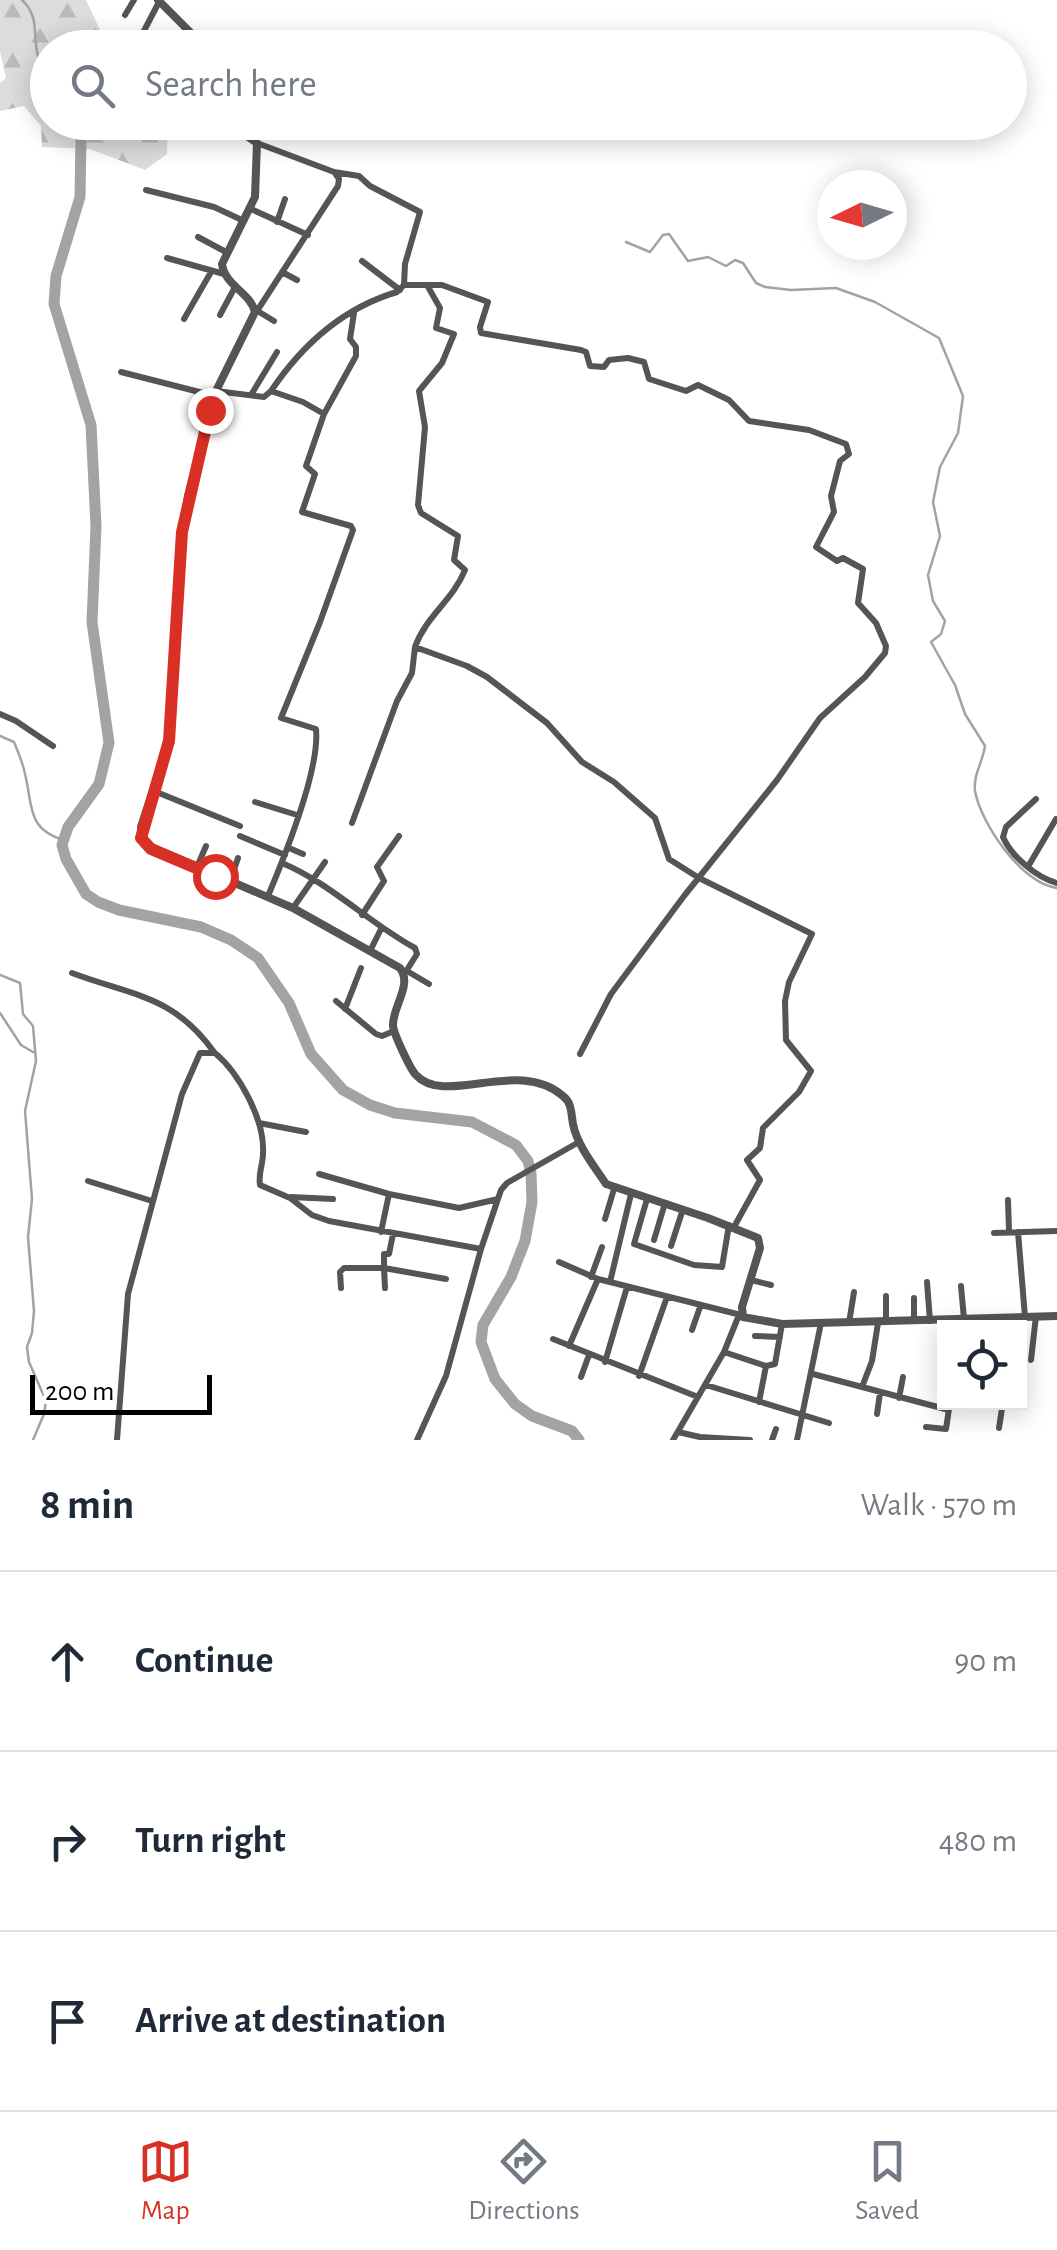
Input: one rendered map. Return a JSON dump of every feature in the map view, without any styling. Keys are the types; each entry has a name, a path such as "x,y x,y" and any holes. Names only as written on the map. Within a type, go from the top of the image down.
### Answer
{"street":[{"path":"125,15 134,0"},
{"path":"143,30 157,1 185,30"},
{"path":"253,140 334,172 359,176 421,214 405,264 402,288"},
{"path":"257,143 251,209 222,264 224,274 235,287 256,310 274,321"},
{"path":"334,172 339,178 338,186 256,310 216,394 183,522 169,741 142,828 144,844 268,896 429,984"},
{"path":"146,190 214,208 244,221"},
{"path":"276,222 285,199"},
{"path":"251,209 308,235"},
{"path":"198,236 226,252"},
{"path":"167,258 224,274"},
{"path":"362,261 402,288"},
{"path":"184,320 211,272"},
{"path":"282,272 297,280"},
{"path":"352,823 396,702 412,673 415,648 424,624 465,574 464,567 454,560 458,536 419,510 425,427 419,391 442,363 454,334 436,328 440,308 426,284"},
{"path":"122,372 216,394 264,397 272,392 304,346 326,328 402,288 442,285 486,300 481,333 581,350 586,352 590,366 604,367 607,360 624,358 644,362 649,380 686,391 698,385 729,400 749,421 809,430 850,449 840,460 831,496 834,512 816,547 837,562 843,558 864,569 858,604 876,624 886,646 885,653 820,718 777,780 698,878 611,994 580,1054"},
{"path":"220,315 235,287"},
{"path":"268,896 286,855 317,747 316,732 281,718 353,530 351,526 302,512 315,474 307,463 324,414 356,356 356,347 350,340 354,313"},
{"path":"252,394 277,352"},
{"path":"272,392 324,414"},
{"path":"415,648 487,677 547,724 582,762 614,782 652,814 660,827 668,858 698,878 812,934 789,982 785,1001 786,1040 811,1071 799,1092 762,1128 760,1148 747,1160 760,1180 731,1226 722,1267 688,1263 634,1244 647,1199"},
{"path":"0,714 53,746"},
{"path":"154,791 286,855 313,880 417,951 406,972 394,1032 412,1070 428,1084 448,1087 510,1078 558,1092 570,1104 579,1142 604,1182 614,1189 731,1226 760,1242 740,1315 724,1352 673,1440"},
{"path":"1036,798 1002,834 1010,853 1057,883"},
{"path":"255,802 297,816"},
{"path":"1029,865 1056,819"},
{"path":"362,915 384,881 377,867 399,836"},
{"path":"197,868 206,846"},
{"path":"286,855 304,854"},
{"path":"230,881 238,858"},
{"path":"292,908 325,862"},
{"path":"370,951 381,929"},
{"path":"345,1009 361,968"},
{"path":"72,972 175,1010 199,1031 235,1077 258,1123 264,1153 260,1185 290,1198 319,1218 481,1249"},
{"path":"336,1001 376,1034 394,1032"},
{"path":"117,1440 126,1304 152,1201 193,1064 200,1053 215,1052"},
{"path":"258,1123 306,1132"},
{"path":"417,1440 446,1376 501,1190 515,1176 579,1142"},
{"path":"319,1174 389,1194 463,1208 498,1200"},
{"path":"88,1181 152,1201"},
{"path":"606,1219 614,1189"},
{"path":"381,1232 389,1194"},
{"path":"610,1282 631,1194"},
{"path":"290,1198 333,1200"},
{"path":"1008,1200 1014,1231 1019,1320"},
{"path":"654,1240 665,1203"},
{"path":"671,1246 683,1209"},
{"path":"994,1233 1057,1230"},
{"path":"385,1288 384,1254 389,1254 393,1234"},
{"path":"569,1346 602,1248"},
{"path":"559,1262 594,1278 782,1324 937,1321"},
{"path":"341,1288 344,1268 384,1268 446,1278"},
{"path":"751,1280 770,1286"},
{"path":"927,1282 930,1321"},
{"path":"959,1320 960,1286"},
{"path":"605,1362 627,1287"},
{"path":"849,1323 854,1292"},
{"path":"862,1387 882,1323 886,1296"},
{"path":"639,1376 667,1297"},
{"path":"914,1298 914,1321"},
{"path":"692,1330 700,1307"},
{"path":"1030,1360 1036,1316"},
{"path":"984,1320 1057,1316"},
{"path":"797,1440 821,1323"},
{"path":"724,1352 774,1366 782,1324"},
{"path":"754,1336 780,1337"},
{"path":"554,1338 698,1397"},
{"path":"581,1377 589,1355"},
{"path":"759,1402 766,1366"},
{"path":"813,1374 899,1398 937,1404"},
{"path":"899,1398 903,1377"},
{"path":"706,1385 829,1423"},
{"path":"878,1414 880,1392"},
{"path":"926,1427 945,1430 948,1410"},
{"path":"999,1428 1002,1410"},
{"path":"772,1440 776,1430"},
{"path":"678,1432 699,1439 750,1440"}],"green space":[{"path":"0,0 86,0 100,30 30,30 30,113 24,106 0,111 0,83 6,78 0,51"},
{"path":"42,140 167,140 167,154 145,170 90,149 42,147"}],"waterway":[{"path":"22,0 33,17 35,30"},
{"path":"81,140 80,197 56,276 54,304 91,425 96,526 92,622 109,743 99,784 68,827 62,845 66,859 86,894 98,902 201,927 258,958 289,1003 311,1054 343,1090 395,1113 472,1122 516,1145 528,1161 532,1202 525,1241 511,1277 483,1325 481,1342 495,1379 515,1404 532,1416 572,1431 579,1440"},
{"path":"626,242 650,252 663,235 669,234 688,261 708,257 726,266 735,260 743,263 756,283 765,287 836,288 875,302 939,338 963,396 958,433 940,467 933,502 940,536 928,575 933,601 945,621 941,634 931,642 955,685 965,714 985,746 975,785 985,820 1017,864 1030,876 1057,888"},
{"path":"0,736 14,742 37,822 64,840"},
{"path":"0,975 20,983 23,1014 33,1026 36,1061 25,1111 32,1199 28,1237 34,1311 27,1347 29,1362 46,1401 33,1440"},
{"path":"0,1013 21,1045 33,1052"}],"route":[{"path":"210,410 182,532 169,741 141,838 151,849 215,876"}]}
